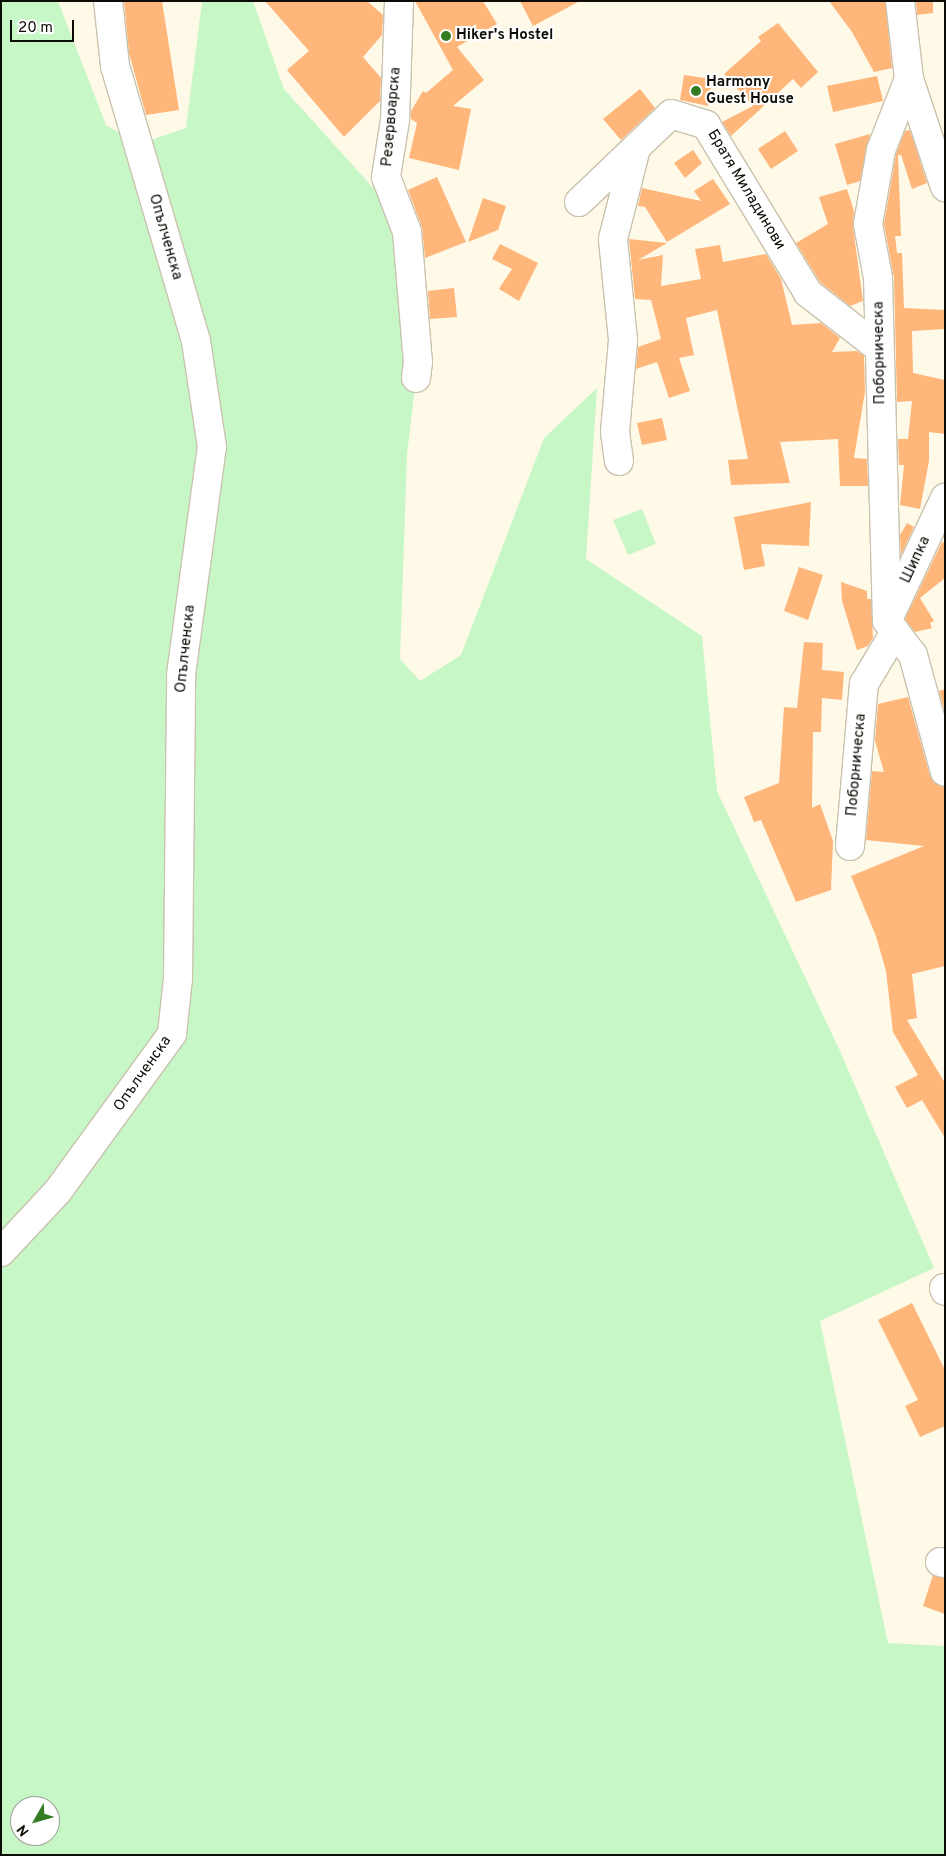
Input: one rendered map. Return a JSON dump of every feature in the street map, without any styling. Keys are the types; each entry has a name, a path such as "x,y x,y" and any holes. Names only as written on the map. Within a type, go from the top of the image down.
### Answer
{"street":[{"name":"Опълченска","path":"1,1252 58,1191 172,1034 178,979 182,675 212,447 196,341 116,66 108,1"},
{"name":"Резервоарска","path":"399,1 394,120 386,177 407,232 418,362 416,378"},
{"path":"900,1 909,80 945,187"},
{"name":"Поборническа","path":"850,846 864,684 891,626 879,348 878,278 868,224 881,150 909,80"},
{"name":"Братя Миладинови","path":"579,202 671,114 706,125 808,293 879,348"},
{"path":"619,461 615,432 623,340 613,239 636,148"},
{"name":"Шипка","path":"891,626 945,498"},
{"path":"891,626 913,655 945,772"}],"green space":[{"path":"1,1 58,1 106,125 139,144 186,128 202,1 253,1 284,89 386,202 407,232 418,362 407,455 400,659 420,681 461,655 544,438 597,388 586,559 702,636 717,791 840,1051 934,1268 820,1321 888,1643 945,1646 945,1855 1,1855"},
{"path":"642,509 656,544 628,555 613,520"}],"building":[{"path":"124,1 162,1 179,110 146,115 129,53"},
{"path":"265,1 367,1 383,15 382,35 363,57 381,78 380,101 344,137 287,70 309,51"},
{"path":"415,1 483,1 497,24 457,47 484,80 453,106 471,109 459,170 409,158 417,123 411,119 411,111 423,91 426,93 453,70"},
{"path":"520,1 580,1 533,26"},
{"path":"829,1 885,1 892,68 874,72 852,32"},
{"path":"916,1 933,1 933,13 917,15"},
{"path":"778,23 818,72 801,88 793,79 731,136 722,122 753,106 724,74 761,41 758,37"},
{"name":"Harmony Guest House","path":"684,75 712,79 708,106 680,100"},
{"path":"877,76 883,101 833,112 827,86"},
{"path":"640,89 655,108 621,140 603,119"},
{"path":"910,130 927,183 912,189 901,155 898,155 901,236 895,236 897,253 902,253 904,308 945,310 945,329 912,331 913,373 945,380 945,434 929,432 929,461 920,509 900,505 904,465 899,465 898,439 908,439 912,401 897,402 894,278 884,224 896,154 905,131"},
{"path":"785,131 798,151 771,169 758,149"},
{"path":"870,134 860,181 847,185 835,144"},
{"path":"693,150 702,163 685,178 674,163"},
{"path":"437,177 466,242 425,258 422,227 408,190"},
{"path":"713,179 730,204 667,242 645,207 638,206 642,188 701,201 694,191"},
{"path":"847,189 854,211 853,227 863,301 850,306 820,282 796,243 828,224 819,197"},
{"path":"483,198 506,206 498,230 468,242"},
{"path":"629,239 667,243 638,260 663,255 661,286 701,279 695,249 720,245 723,262 766,254 781,279 792,325 821,323 840,338 832,352 857,351 864,356 865,392 854,458 867,459 868,486 840,486 838,439 780,442 790,483 731,485 728,460 748,459 717,310 686,318 694,355 679,358 690,391 669,398 657,362 636,369 638,347 661,339 651,300 635,299"},
{"path":"500,244 538,263 519,301 499,289 512,269 492,259"},
{"path":"454,288 457,317 430,319 428,291"},
{"path":"662,418 667,440 642,445 637,423"},
{"path":"811,502 809,546 761,544 765,566 744,570 734,517"},
{"path":"907,523 914,527 901,555 900,535"},
{"path":"942,542 945,543 945,578 920,598 934,621 930,623 932,628 915,632 905,619"},
{"path":"799,567 823,575 808,620 784,611"},
{"path":"841,582 867,591 867,599 871,599 873,638 868,646 857,650 842,601"},
{"path":"804,642 823,643 822,670 844,672 842,700 822,698 821,732 813,732 812,808 820,804 833,841 831,890 796,902 761,820 754,822 744,797 779,783 784,707 797,708"},
{"path":"945,689 945,712 939,691"},
{"path":"908,697 930,776 934,783 945,787 945,966 912,974 917,1018 907,1020 945,1083 945,1138 922,1100 907,1108 895,1087 918,1075 893,1032 886,971 876,936 851,876 924,846 866,840 872,771 884,772 875,741 878,704"},
{"path":"912,1303 945,1370 945,1426 920,1437 905,1406 918,1400 878,1320"},
{"path":"933,1575 945,1578 945,1614 923,1606"}],"place":[{"name":"Hiker's Hostel","path":"446,36"},
{"name":"Harmony Guest House","path":"696,91"}]}
